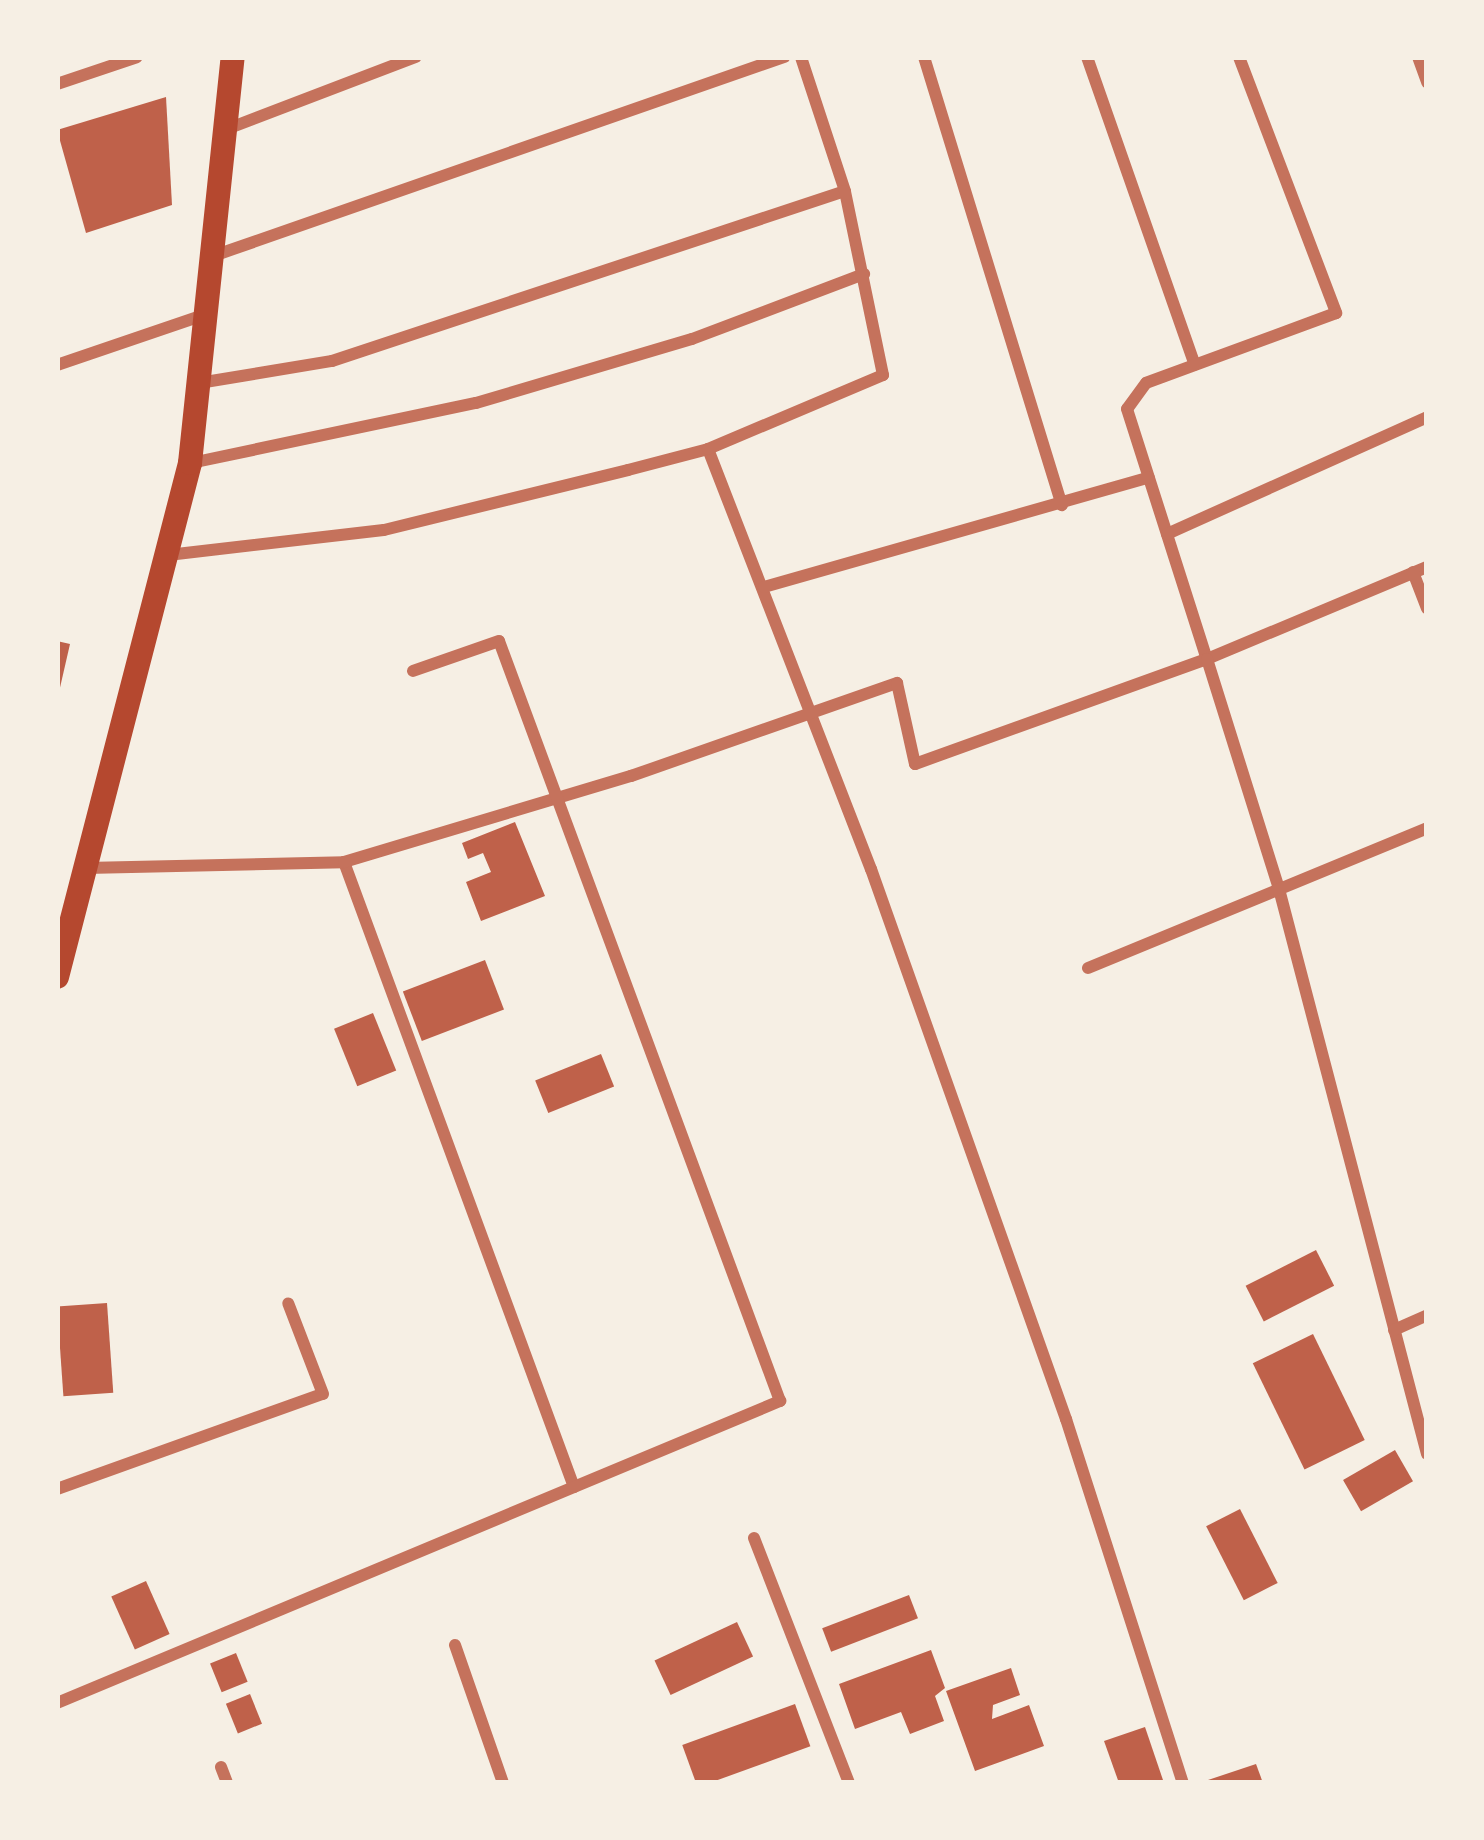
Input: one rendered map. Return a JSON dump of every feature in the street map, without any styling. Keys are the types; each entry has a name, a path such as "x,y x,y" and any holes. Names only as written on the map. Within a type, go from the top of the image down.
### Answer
{"main road":[{"path":"57,977 190,463 211,313 233,57"}],"street":[{"path":"57,84 137,57"},
{"path":"226,129 416,57"},
{"path":"216,255 784,57"},
{"path":"168,555 384,530 707,448 884,375 845,190 801,57"},
{"path":"924,57 1062,505"},
{"path":"1087,57 1195,365"},
{"path":"1239,57 1336,313 1146,383 1127,409 1279,889 1427,1454"},
{"path":"1418,57 1427,82"},
{"path":"199,383 332,361 845,190"},
{"path":"190,463 476,403 692,339 865,274"},
{"path":"57,365 211,313"},
{"path":"1167,534 1427,418"},
{"path":"707,448 764,587 1066,1419 1183,1783"},
{"path":"764,587 1149,477"},
{"path":"86,868 344,862 557,798 897,682 915,764 1207,659 1420,569 1427,608"},
{"path":"57,1703 780,1401 499,640 413,670"},
{"path":"1088,968 1427,828"},
{"path":"344,862 574,1487"},
{"path":"57,1489 322,1394 288,1303"},
{"path":"1394,1330 1427,1315"},
{"path":"754,1538 849,1783"},
{"path":"455,1645 503,1783"},
{"path":"221,1766 227,1783"}],"building":[{"path":"166,97 172,205 86,233 57,130"},
{"path":"57,641 70,644 59,692 57,692"},
{"path":"515,822 545,896 481,921 466,882 491,872 483,853 468,859 462,843"},
{"path":"485,960 504,1009 422,1041 403,992"},
{"path":"373,1013 396,1070 357,1086 334,1029"},
{"path":"601,1054 614,1086 548,1113 535,1081"},
{"path":"1316,1250 1334,1286 1264,1322 1246,1286"},
{"path":"107,1303 113,1393 63,1396 57,1306"},
{"path":"1313,1334 1365,1440 1305,1469 1253,1363"},
{"path":"1395,1450 1413,1481 1361,1511 1343,1480"},
{"path":"1240,1509 1278,1583 1244,1600 1206,1526"},
{"path":"146,1581 170,1634 135,1649 111,1596"},
{"path":"909,1595 918,1618 831,1652 822,1628"},
{"path":"737,1622 753,1656 671,1695 655,1660"},
{"path":"931,1650 945,1688 935,1696 944,1721 910,1734 901,1712 855,1729 839,1684"},
{"path":"236,1653 248,1682 222,1692 210,1663"},
{"path":"1011,1668 1020,1695 993,1705 992,1719 1029,1705 1044,1746 975,1771 946,1691"},
{"path":"250,1694 262,1724 238,1733 226,1704"},
{"path":"795,1704 810,1746 710,1783 696,1783 682,1745"},
{"path":"1145,1727 1164,1783 1119,1783 1104,1741"},
{"path":"1256,1764 1263,1783 1202,1782"}]}
